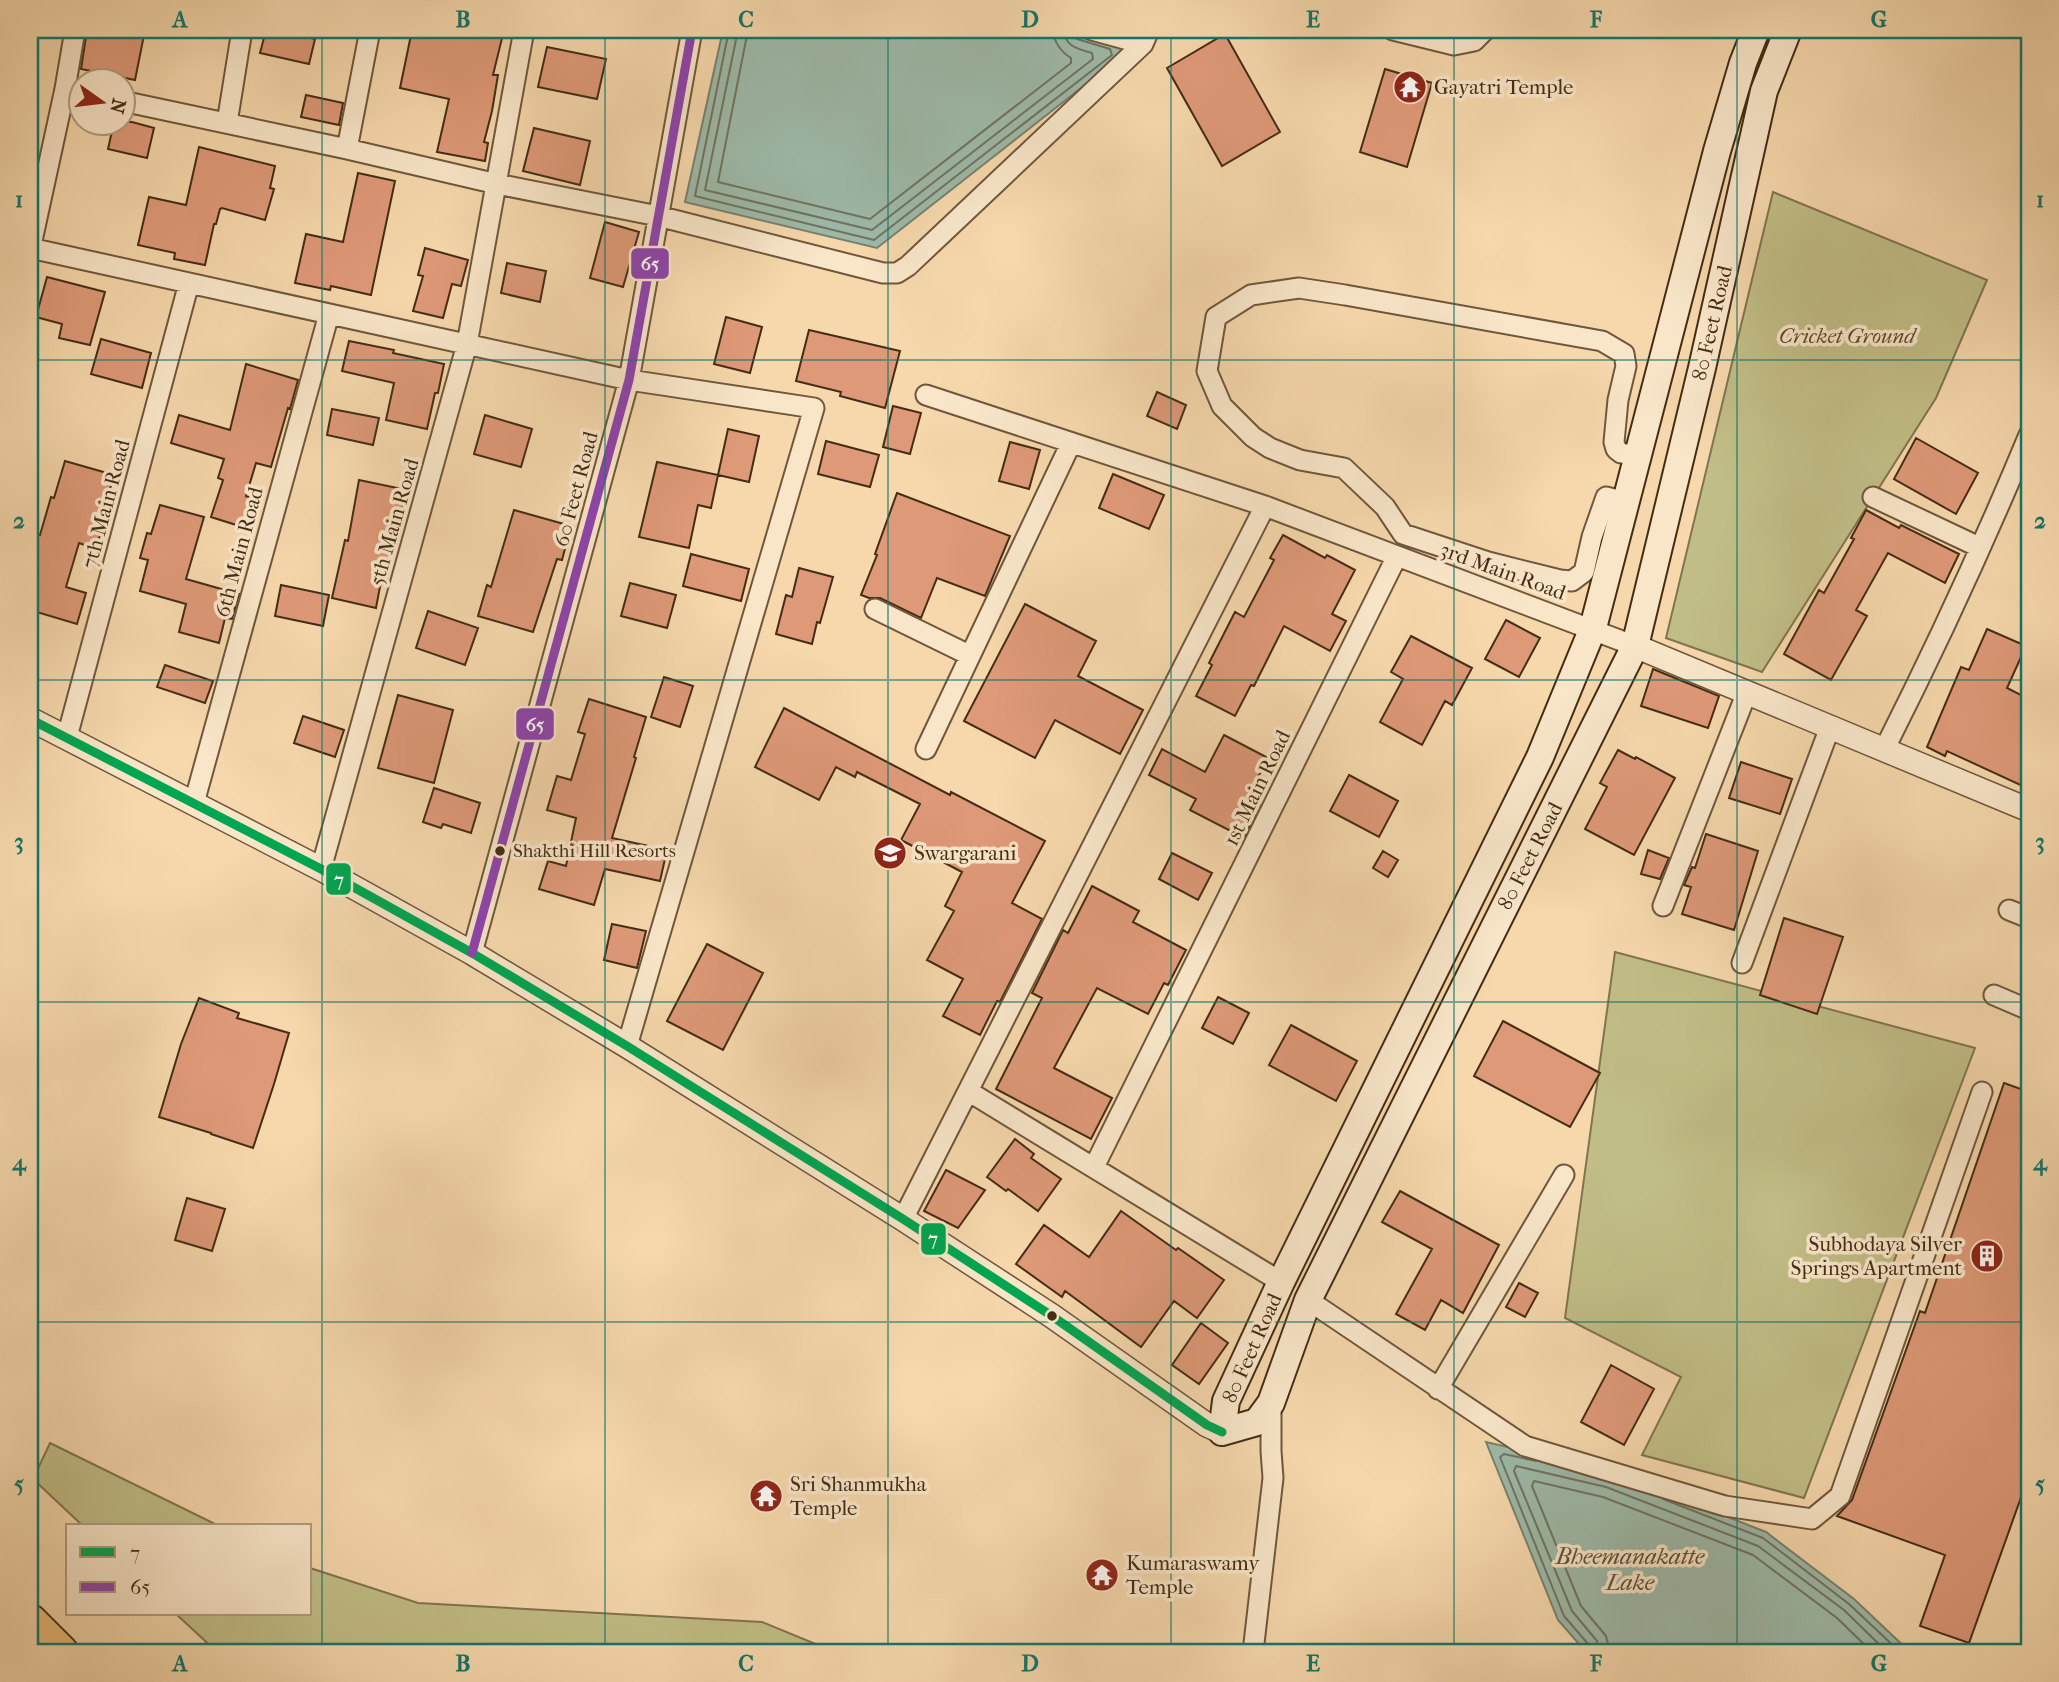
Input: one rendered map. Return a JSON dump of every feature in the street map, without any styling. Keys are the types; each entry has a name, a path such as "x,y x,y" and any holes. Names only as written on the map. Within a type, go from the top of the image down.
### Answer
{"highway":[{"path":"30,1621 61,1652"}],"main road":[{"name":"80 Feet Road","path":"1756,30 1743,63 1717,151 1593,628 1540,757 1226,1401 1222,1432 1257,1422 1271,1403 1308,1300 1635,646 1702,368 1764,90 1788,30"}],"street":[{"path":"74,66 75,30"},
{"path":"227,123 242,30"},
{"path":"347,149 370,30"},
{"path":"498,184 524,30"},
{"name":"60 Feet Road","path":"472,953 629,380 692,30"},
{"path":"1092,30 1146,37"},
{"path":"1392,30 1454,45 1474,41 1485,30"},
{"path":"136,104 498,184 658,216 883,272 897,273 908,266 1146,37"},
{"path":"66,117 30,249 629,380 814,408 627,1046"},
{"name":"5th Main Road","path":"321,869 467,344 498,184"},
{"name":"7th Main Road","path":"67,737 189,283"},
{"path":"1626,502 1606,497 1592,537 1584,572 1572,581 1488,562 1403,534 1385,507 1344,468 1300,460 1270,448 1253,437 1222,405 1207,371 1216,317 1251,295 1299,288 1602,341 1624,354 1626,366 1618,400 1614,442 1616,449 1621,453 1638,456"},
{"name":"6th Main Road","path":"194,803 329,314"},
{"path":"926,395 1265,506 1397,556"},
{"path":"1884,750 1924,671 2029,435"},
{"path":"926,749 1071,443"},
{"path":"1873,497 1979,547"},
{"path":"903,1219 1265,506"},
{"name":"3rd Main Road","path":"1397,556 1635,646"},
{"name":"1st Main Road","path":"1094,1167 1397,556"},
{"path":"875,609 969,655"},
{"path":"1635,646 2029,809"},
{"path":"1663,906 1747,692"},
{"path":"30,719 321,869 472,953 627,1046 903,1219 1052,1316 1207,1425 1222,1432"},
{"path":"1742,963 1829,727"},
{"path":"2009,911 2029,918"},
{"path":"1994,995 2029,1010"},
{"path":"968,1091 1282,1282"},
{"path":"1308,1300 1525,1446 1726,1506 1812,1519 1840,1496 1982,1092"},
{"path":"1438,1389 1564,1175"},
{"path":"1253,1652 1273,1478 1271,1403"}],"green space":[{"name":"Cricket Ground","path":"1773,192 1987,280 1936,398 1762,672 1666,638"},
{"path":"1615,952 1975,1048 1804,1498 1642,1455 1681,1377 1565,1318"},
{"path":"50,1443 215,1524 81,1524 33,1479"},
{"path":"312,1569 418,1603 762,1622 835,1652 217,1652 178,1616 312,1616"}],"water":[{"path":"723,30 1069,30 1132,48 877,248 685,202"},
{"name":"Bheemanakatte Lake","path":"1486,1442 1611,1471 1766,1532 1854,1599 1910,1652 1586,1652 1558,1620"}],"building":[{"path":"87,30 145,30 136,75 136,66 81,66"},
{"path":"266,30 315,39 309,64 260,53"},
{"path":"412,30 504,30 493,75 498,75 484,142 488,143 485,161 437,152 449,99 400,88"},
{"path":"1225,34 1280,132 1222,166 1167,68"},
{"path":"547,47 606,59 597,99 538,87"},
{"path":"1385,69 1432,83 1407,167 1360,152"},
{"path":"306,95 343,103 339,125 301,117"},
{"path":"136,123 154,128 147,158 108,149 111,136 136,136"},
{"path":"534,128 590,141 580,185 523,171"},
{"path":"199,147 275,166 270,188 274,189 265,220 220,209 205,265 174,259 175,253 138,245 149,197 186,205"},
{"path":"358,173 395,181 371,295 331,286 330,290 295,283 306,234 343,242"},
{"path":"605,222 639,232 623,287 590,278"},
{"path":"425,248 468,260 461,286 452,284 443,318 413,311 423,276 418,275"},
{"path":"507,263 546,271 540,302 501,293"},
{"path":"47,277 105,292 90,345 59,338 62,324 36,317"},
{"path":"726,317 762,327 750,373 714,364"},
{"path":"809,330 900,351 885,408 840,396 841,392 796,381"},
{"path":"101,339 151,353 142,388 91,374"},
{"path":"349,341 444,364 427,429 386,420 394,383 342,371"},
{"path":"246,364 298,380 271,467 256,463 246,496 261,501 252,530 211,517 223,480 218,478 224,459 171,443 179,415 230,430"},
{"path":"1157,392 1186,405 1177,429 1147,416"},
{"path":"893,406 921,413 910,454 883,447"},
{"path":"332,409 379,418 373,445 327,435"},
{"path":"485,415 532,429 521,467 474,454"},
{"path":"728,429 759,436 749,482 718,475"},
{"path":"1916,438 1978,473 1956,514 1894,479"},
{"path":"826,441 879,455 870,487 818,474"},
{"path":"1010,442 1040,450 1029,489 999,481"},
{"path":"65,461 114,475 96,549 79,543 66,587 86,593 77,624 30,610 30,552 35,533 40,535"},
{"path":"657,462 718,475 711,508 698,505 689,548 639,537"},
{"path":"1113,474 1164,495 1149,529 1099,508"},
{"path":"359,480 407,490 387,577 382,576 376,608 332,598 345,540 348,541"},
{"path":"897,493 1010,536 985,596 937,578 921,618 880,598 861,595"},
{"path":"160,505 204,517 186,579 239,594 232,619 225,618 219,643 179,632 186,604 140,591 148,560 140,558 147,533 151,534"},
{"path":"514,510 571,526 562,560 557,559 533,632 478,616 487,585 491,587"},
{"path":"1866,510 1899,528 1901,525 1959,554 1945,583 1888,553 1856,610 1867,616 1831,680 1784,654 1819,590 1824,593 1854,539 1851,538"},
{"path":"1283,535 1325,558 1327,555 1355,570 1332,614 1346,621 1330,651 1284,626 1254,686 1251,685 1235,716 1196,696 1212,665 1209,663 1235,612 1244,617 1274,560 1270,558"},
{"path":"691,554 749,569 741,601 683,586"},
{"path":"799,568 833,577 812,644 776,634 786,595 792,597"},
{"path":"630,583 676,595 667,628 621,616"},
{"path":"281,585 329,595 323,626 275,616"},
{"path":"1025,604 1096,641 1078,676 1143,710 1120,754 1055,720 1035,758 964,721"},
{"path":"428,611 478,628 465,665 416,648"},
{"path":"1506,620 1540,638 1519,677 1485,659"},
{"path":"1987,629 2026,646 2007,688 2029,699 2029,721 2022,738 2029,741 2029,789 1947,751 1945,756 1927,747 1961,667 1969,670"},
{"path":"1411,636 1472,668 1452,705 1445,701 1422,745 1380,722 1403,679 1391,672"},
{"path":"165,665 213,681 205,703 157,687"},
{"path":"1653,669 1719,696 1708,728 1641,706"},
{"path":"664,677 693,686 680,727 651,717"},
{"path":"398,695 453,710 434,783 378,768"},
{"path":"589,699 646,717 612,838 667,850 660,881 605,869 594,905 539,889 548,861 566,866 576,818 547,810 557,776 571,780 585,734 578,732"},
{"path":"784,708 950,795 951,792 1045,841 1012,903 1042,919 980,1035 943,1016 963,979 927,960 954,911 945,906 962,872 901,840 920,804 857,772 855,777 836,767 819,800 755,767"},
{"path":"303,716 344,730 335,757 294,743"},
{"path":"1224,735 1268,758 1247,798 1260,805 1244,838 1190,810 1196,799 1149,775 1162,749 1205,772"},
{"path":"1618,750 1675,778 1634,855 1585,829 1607,787 1600,783"},
{"path":"1741,762 1792,779 1780,814 1729,798"},
{"path":"1349,775 1398,801 1379,837 1330,811"},
{"path":"434,788 480,803 471,833 443,824 441,828 423,822"},
{"path":"1706,834 1758,851 1734,930 1682,914 1691,887 1684,885 1692,867 1695,868"},
{"path":"1648,850 1669,858 1660,879 1641,874"},
{"path":"1383,851 1398,860 1388,877 1373,868"},
{"path":"1172,853 1212,873 1198,900 1159,879"},
{"path":"1092,886 1139,911 1133,922 1186,950 1168,985 1164,983 1148,1014 1097,988 1054,1068 1112,1098 1091,1139 996,1089 1042,998 1032,993 1063,930 1068,933"},
{"path":"1784,918 1843,937 1817,1014 1760,995"},
{"path":"612,924 646,931 637,968 604,960"},
{"path":"707,944 763,973 723,1050 667,1021"},
{"path":"1218,997 1249,1013 1233,1044 1202,1028"},
{"path":"199,998 239,1013 237,1018 289,1033 253,1148 159,1117 181,1044"},
{"path":"1503,1021 1600,1073 1570,1127 1474,1076"},
{"path":"1291,1025 1357,1061 1336,1101 1269,1065"},
{"path":"2004,1083 2029,1092 2029,1475 1969,1643 1920,1626 1945,1555 1837,1516 1852,1500 1920,1311 1925,1313"},
{"path":"1015,1139 1034,1154 1031,1158 1061,1179 1038,1211 987,1177"},
{"path":"946,1170 985,1190 958,1228 924,1211"},
{"path":"1400,1191 1499,1245 1463,1313 1441,1300 1425,1330 1396,1314 1432,1249 1382,1222"},
{"path":"187,1198 225,1209 212,1251 175,1240"},
{"path":"1121,1211 1224,1280 1197,1318 1174,1301 1141,1347 1065,1291 1062,1297 1016,1264 1044,1225 1089,1257"},
{"path":"1519,1283 1538,1293 1525,1317 1506,1307"},
{"path":"1201,1323 1228,1343 1199,1384 1172,1365"},
{"path":"1611,1365 1654,1389 1624,1445 1581,1422"}],"transit line":[{"name":"65","path":"472,953 629,380 692,30"},
{"name":"7","path":"30,719 321,869 472,953 627,1046 903,1219 1052,1316 1207,1425 1222,1432"}],"place":[{"name":"Gayatri Temple","path":"1410,87"},
{"name":"Shakthi Hill Resorts","path":"500,851"},
{"name":"Swargarani","path":"890,853"},
{"name":"Subhodaya Silver Springs Apartment","path":"1987,1256"},
{"name":"Sri Shanmukha Temple","path":"766,1496"},
{"name":"Kumaraswamy Temple","path":"1102,1575"}]}
